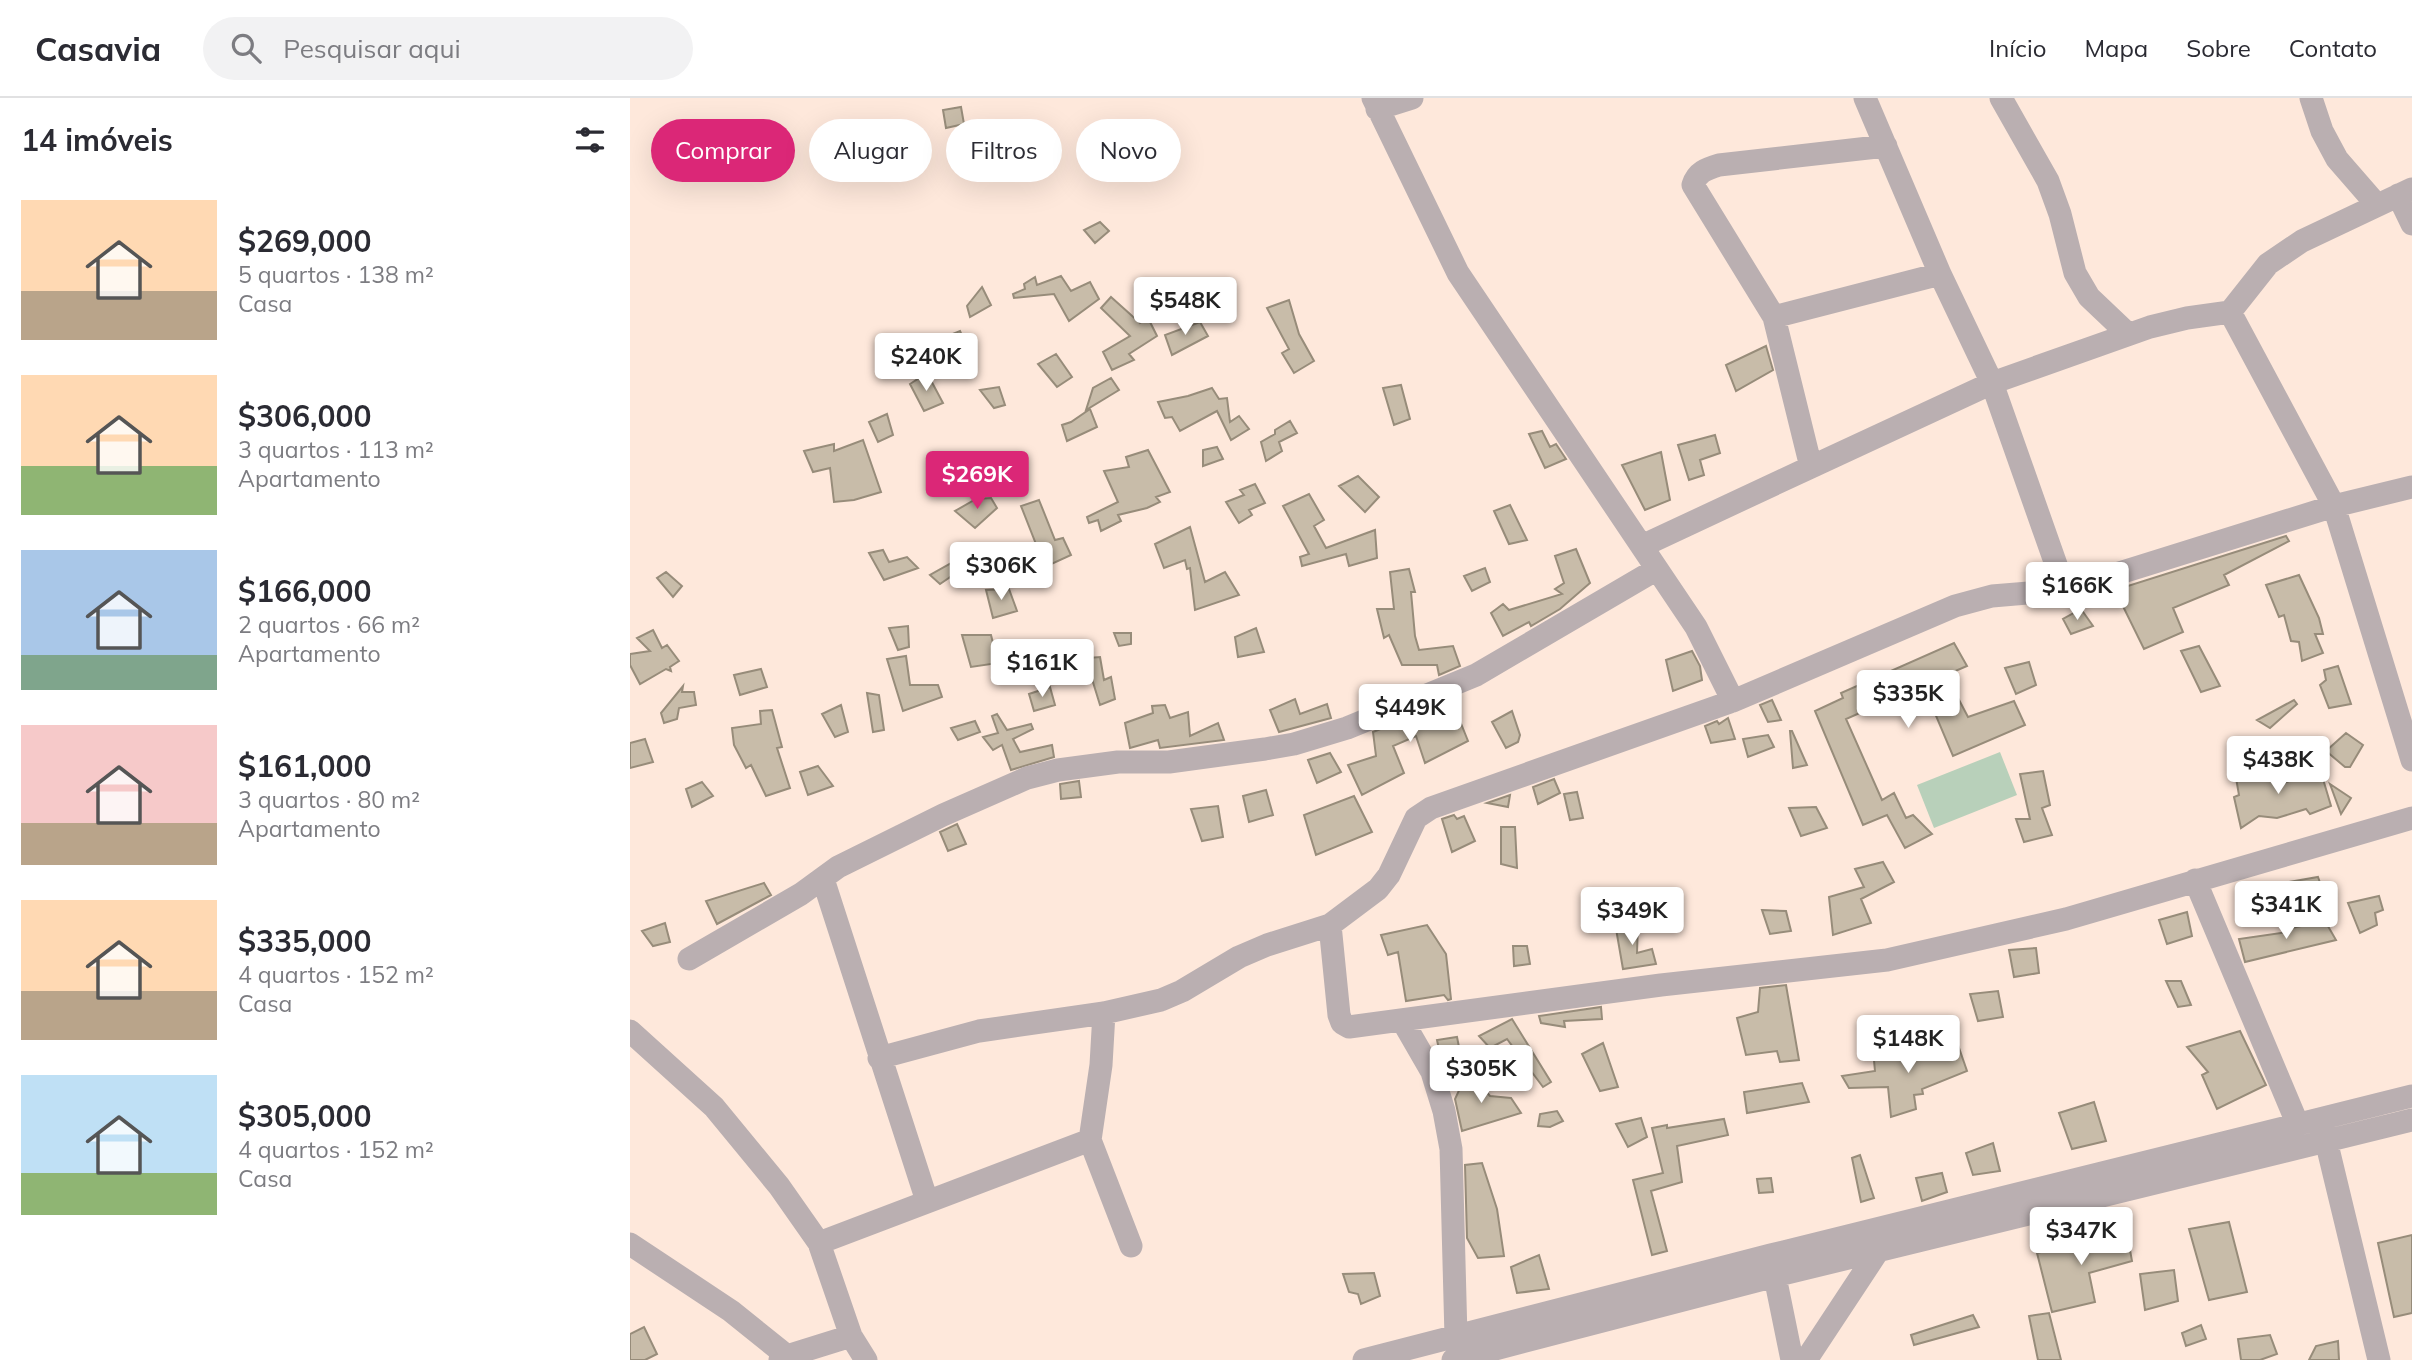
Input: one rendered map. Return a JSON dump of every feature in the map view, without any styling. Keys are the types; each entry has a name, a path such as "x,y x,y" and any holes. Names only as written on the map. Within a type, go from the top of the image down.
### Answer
{"street":[{"path":"1412,98 1375,104 1458,274 1696,627 1733,701"},
{"path":"1866,98 1940,274 1992,383 2065,590"},
{"path":"2001,98 2048,181 2060,214 2075,273 2089,297 2128,334"},
{"path":"2311,98 2322,131 2337,159 2376,205"},
{"path":"1811,467 1774,317 1693,185 1696,176 1719,165 1886,146"},
{"path":"1642,546 1992,383 2128,334 2187,318 2230,312 2268,264 2302,241 2405,192 2412,224"},
{"path":"1774,317 1940,274"},
{"path":"2230,312 2334,506 2404,704 2412,760"},
{"path":"879,1058 979,1031 1104,1013 1161,1000 1182,991 1239,957 1330,925 1378,889 1389,875 1416,818 1431,808 1733,701 1955,606 1992,597 2065,590 2334,506 2412,487"},
{"path":"689,959 838,867 931,820 1027,778 1058,769 1118,762 1169,762 1265,750 1347,727 1476,675 1657,569"},
{"path":"1330,925 1339,1015 1342,1023 1349,1027 1661,985 1887,960 2066,919 2412,818"},
{"path":"822,879 927,1201"},
{"path":"2194,880 2298,1125"},
{"path":"1104,1013 1101,1065 1090,1140 1131,1246"},
{"path":"1402,1020 1433,1072 1447,1124 1451,1149 1456,1337"},
{"path":"630,1031 714,1107 779,1186 820,1243 851,1336 866,1360"},
{"path":"1453,1360 1773,1266 2320,1118 2412,1096"},
{"path":"2320,1118 2379,1360"},
{"path":"1364,1360 1773,1266 1878,1251 2412,1120"},
{"path":"820,1243 1090,1140"},
{"path":"630,1244 731,1311 783,1358 851,1336"},
{"path":"1805,1360 1878,1251"},
{"path":"1773,1266 1792,1360"}],"green space":[{"path":"2000,752 2017,795 1934,828 1917,785"}],"building":[{"path":"961,107 963,119 946,119 946,128 943,110"},
{"path":"1100,222 1109,231 1095,243 1084,230"},
{"path":"1061,276 1071,291 1090,282 1099,299 1069,321 1054,294 1014,298 1013,294 1025,289 1024,284 1035,277 1037,285"},
{"path":"1221,284 1234,309 1212,317 1195,295"},
{"path":"982,287 991,305 970,317 967,306"},
{"path":"1111,297 1140,323 1148,318 1157,336 1129,354 1134,360 1112,370 1103,352 1130,336 1101,308"},
{"path":"1289,300 1299,334 1314,361 1294,373 1282,353 1289,349 1267,308"},
{"path":"1200,322 1208,336 1172,355 1165,335"},
{"path":"960,331 968,350 954,361 945,337"},
{"path":"1766,346 1773,370 1736,391 1726,365"},
{"path":"1056,354 1072,377 1057,387 1038,364"},
{"path":"927,373 943,403 924,411 910,384"},
{"path":"1111,378 1119,390 1086,410 1093,388"},
{"path":"1401,385 1410,419 1394,425 1383,388"},
{"path":"999,387 1005,405 994,408 980,390"},
{"path":"1212,388 1219,399 1227,398 1230,422 1239,416 1249,429 1231,440 1217,411 1180,431 1172,417 1165,418 1158,402 1188,396"},
{"path":"1090,409 1097,427 1067,441 1062,425"},
{"path":"887,414 893,435 878,442 869,422"},
{"path":"1290,421 1297,433 1279,442 1282,451 1266,461 1261,442"},
{"path":"1542,431 1550,447 1556,444 1566,459 1545,468 1529,434"},
{"path":"1715,435 1720,453 1700,460 1704,475 1689,480 1678,445"},
{"path":"863,440 881,492 854,500 834,502 830,468 813,472 804,451 834,444 834,451"},
{"path":"1217,447 1223,459 1203,466 1203,450"},
{"path":"1148,450 1170,492 1156,497 1160,502 1147,508 1118,515 1121,521 1101,531 1098,520 1089,523 1087,517 1118,502 1104,471 1129,467 1126,457"},
{"path":"1661,452 1670,500 1645,510 1622,465"},
{"path":"1358,476 1379,497 1365,512 1339,486"},
{"path":"1255,484 1265,503 1249,510 1252,515 1239,523 1226,502 1244,495 1240,490"},
{"path":"1309,494 1324,520 1314,526 1326,548 1375,530 1377,558 1349,566 1346,554 1302,566 1300,557 1309,554 1283,506"},
{"path":"991,498 997,508 975,528 955,511 976,499"},
{"path":"1039,500 1055,540 1063,538 1071,555 1045,567 1021,506"},
{"path":"1510,505 1527,540 1509,544 1494,511"},
{"path":"1190,527 1205,582 1225,572 1239,595 1195,610 1190,568 1187,569 1185,560 1164,568 1155,544"},
{"path":"2286,536 2289,541 2224,575 2229,585 2173,608 2183,632 2144,649 2115,590"},
{"path":"980,547 984,555 971,563 973,570 959,571 940,584 930,575"},
{"path":"1576,549 1590,583 1560,609 1531,626 1529,622 1503,636 1491,613 1503,604 1509,610 1562,594 1555,589 1564,583 1555,556"},
{"path":"883,550 889,562 907,557 918,568 884,580 869,553"},
{"path":"1485,568 1490,582 1472,591 1464,576"},
{"path":"1409,569 1415,592 1411,592 1419,650 1453,646 1460,666 1439,675 1437,665 1402,665 1389,635 1384,638 1377,609 1394,609 1390,572"},
{"path":"666,572 682,586 673,597 657,578"},
{"path":"2299,575 2319,618 2323,634 2315,634 2323,653 2302,661 2299,642 2291,641 2284,615 2279,617 2266,585"},
{"path":"1009,589 1017,611 993,618 986,590"},
{"path":"2081,609 2093,626 2071,634 2063,619"},
{"path":"908,626 909,647 898,650 889,628"},
{"path":"1256,628 1264,652 1238,657 1235,637"},
{"path":"653,630 662,648 667,645 679,661 670,667 671,671 666,669 640,684 630,665 630,654 650,651 637,638"},
{"path":"1114,633 1131,633 1131,644 1119,646"},
{"path":"962,635 991,635 998,663 971,667"},
{"path":"1954,643 1967,666 1946,675 1968,717 2014,701 2025,725 1953,756 1923,685 1846,719 1882,800 1894,793 1906,818 1913,815 1932,834 1905,848 1887,815 1863,825 1815,711 1843,698 1841,693"},
{"path":"2199,646 2220,686 2201,692 2181,651"},
{"path":"1692,651 1700,666 1702,680 1673,691 1666,660"},
{"path":"906,656 910,685 938,685 942,697 903,711 887,659"},
{"path":"1100,657 1104,680 1111,677 1115,699 1100,705 1092,679 1081,681 1076,659"},
{"path":"2029,662 2036,685 2016,694 2005,668"},
{"path":"2338,666 2351,704 2329,708 2320,685 2326,680 2324,670"},
{"path":"761,669 767,687 740,695 734,675"},
{"path":"683,686 682,692 694,692 696,705 679,708 677,719 664,723 661,713"},
{"path":"1050,687 1055,705 1034,711 1029,694"},
{"path":"867,693 879,695 884,730 873,732"},
{"path":"1295,699 1300,714 1327,704 1331,718 1279,732 1270,710"},
{"path":"1454,699 1468,741 1425,763 1416,736 1393,746 1404,773 1362,795 1348,765 1376,756 1373,732"},
{"path":"1772,700 1781,720 1768,722 1760,705"},
{"path":"2294,700 2297,704 2270,728 2257,720"},
{"path":"841,705 848,732 835,737 822,714"},
{"path":"1165,705 1170,718 1188,712 1190,736 1218,723 1224,740 1160,748 1158,740 1130,748 1125,723 1153,713 1152,706"},
{"path":"772,710 782,747 777,748 790,788 766,796 751,765 746,768 734,745 732,728 761,724 760,711"},
{"path":"1512,711 1520,735 1518,742 1506,748 1492,722"},
{"path":"997,714 1007,730 1031,724 1033,729 1013,739 1020,752 1052,745 1054,757 1011,770 1002,745 993,750 983,737 998,733 992,716"},
{"path":"1728,718 1735,739 1711,743 1705,726 1717,721 1719,724"},
{"path":"975,721 980,732 958,740 951,728"},
{"path":"1792,731 1807,765 1793,768"},
{"path":"2346,733 2363,745 2350,767 2345,767 2326,751"},
{"path":"1768,735 1774,747 1748,757 1743,739"},
{"path":"645,739 653,762 630,768 630,743"},
{"path":"1330,753 1341,772 1317,783 1308,760"},
{"path":"2272,765 2281,784 2314,772 2323,779 2331,806 2310,814 2306,809 2277,818 2259,816 2241,828 2234,797 2239,795 2236,778"},
{"path":"818,766 833,786 808,795 800,772"},
{"path":"2043,771 2050,805 2042,808 2052,835 2024,842 2016,819 2030,819 2020,774"},
{"path":"1554,779 1560,793 1538,804 1533,787"},
{"path":"1079,781 1081,797 1061,799 1060,784"},
{"path":"702,782 713,796 692,807 686,789"},
{"path":"2330,784 2351,798 2341,814"},
{"path":"1266,790 1273,815 1249,822 1243,796"},
{"path":"1577,792 1583,818 1570,820 1564,794"},
{"path":"1510,795 1508,807 1487,803"},
{"path":"1354,796 1372,832 1316,855 1304,815"},
{"path":"1218,806 1223,837 1202,841 1191,809"},
{"path":"1816,807 1827,828 1801,836 1789,808"},
{"path":"1454,815 1457,819 1464,816 1475,841 1452,852 1442,819"},
{"path":"957,824 966,844 948,851 940,832"},
{"path":"1501,827 1515,827 1517,868 1501,864"},
{"path":"1883,862 1894,882 1861,899 1871,923 1833,935 1829,897 1864,887 1855,869"},
{"path":"2318,877 2324,894 2284,906 2278,884"},
{"path":"764,883 771,895 717,924 706,901"},
{"path":"2379,896 2383,910 2375,913 2377,925 2360,933 2348,903"},
{"path":"1762,910 1786,911 1791,931 1770,934"},
{"path":"2187,912 2192,936 2167,944 2159,920"},
{"path":"2325,921 2336,940 2245,962 2239,939 2288,932 2287,929"},
{"path":"665,923 670,942 653,946 642,931"},
{"path":"1615,923 1638,923 1637,953 1652,949 1656,964 1623,969"},
{"path":"1427,925 1446,954 1451,999 1448,1000 1444,995 1406,1001 1398,952 1388,955 1381,935"},
{"path":"1513,946 1527,946 1530,964 1514,966"},
{"path":"2036,948 2039,973 2014,977 2009,950"},
{"path":"2166,981 2181,981 2191,1005 2178,1007"},
{"path":"1786,985 1799,1060 1780,1062 1777,1051 1746,1055 1737,1018 1758,1012 1760,988"},
{"path":"1998,991 2003,1017 1978,1021 1970,994"},
{"path":"1601,1007 1602,1019 1564,1021 1565,1027 1541,1023 1539,1016"},
{"path":"1512,1019 1551,1082 1543,1087 1507,1039 1490,1048 1479,1036"},
{"path":"2240,1031 2266,1085 2217,1109 2202,1075 2208,1072 2187,1047"},
{"path":"1457,1037 1461,1057 1441,1058 1437,1040"},
{"path":"1603,1043 1618,1087 1600,1091 1582,1054"},
{"path":"1902,1043 1906,1063 1958,1045 1967,1071 1922,1089 1923,1094 1914,1095 1916,1109 1891,1117 1888,1087 1849,1088 1842,1076 1875,1071 1873,1050"},
{"path":"1468,1071 1490,1096 1511,1098 1521,1113 1462,1131 1455,1099"},
{"path":"1802,1083 1809,1102 1747,1113 1744,1092"},
{"path":"2094,1102 2106,1141 2072,1149 2059,1113"},
{"path":"1557,1111 1563,1121 1550,1127 1538,1126 1540,1114"},
{"path":"1641,1118 1647,1137 1628,1147 1616,1124"},
{"path":"1724,1119 1728,1135 1677,1146 1682,1182 1651,1191 1667,1251 1652,1255 1633,1180 1663,1173 1652,1128"},
{"path":"1993,1143 2000,1171 1973,1175 1966,1153"},
{"path":"1860,1155 1874,1198 1861,1202 1852,1158"},
{"path":"1482,1163 1497,1209 1504,1256 1478,1258 1467,1238 1465,1165"},
{"path":"1942,1173 1947,1192 1922,1201 1916,1178"},
{"path":"1771,1178 1773,1192 1759,1193 1757,1179"},
{"path":"2229,1222 2247,1292 2209,1300 2189,1229"},
{"path":"2126,1228 2132,1261 2089,1273 2095,1302 2052,1312 2037,1253 2092,1239 2091,1234"},
{"path":"2412,1235 2412,1313 2394,1317 2378,1243"},
{"path":"1539,1255 1549,1289 1517,1293 1511,1267"},
{"path":"2174,1270 2178,1301 2145,1310 2140,1274"},
{"path":"1374,1273 1380,1296 1361,1304 1358,1294 1349,1292 1343,1274"},
{"path":"2049,1313 2061,1360 2038,1360 2029,1316"},
{"path":"1973,1315 1979,1327 1914,1345 1911,1335"},
{"path":"2201,1325 2206,1339 2186,1346 2182,1333"},
{"path":"644,1327 657,1354 645,1360 630,1360 630,1334"},
{"path":"2270,1335 2277,1354 2260,1360 2241,1360 2238,1339"},
{"path":"2338,1341 2339,1360 2309,1360 2316,1346"}]}
